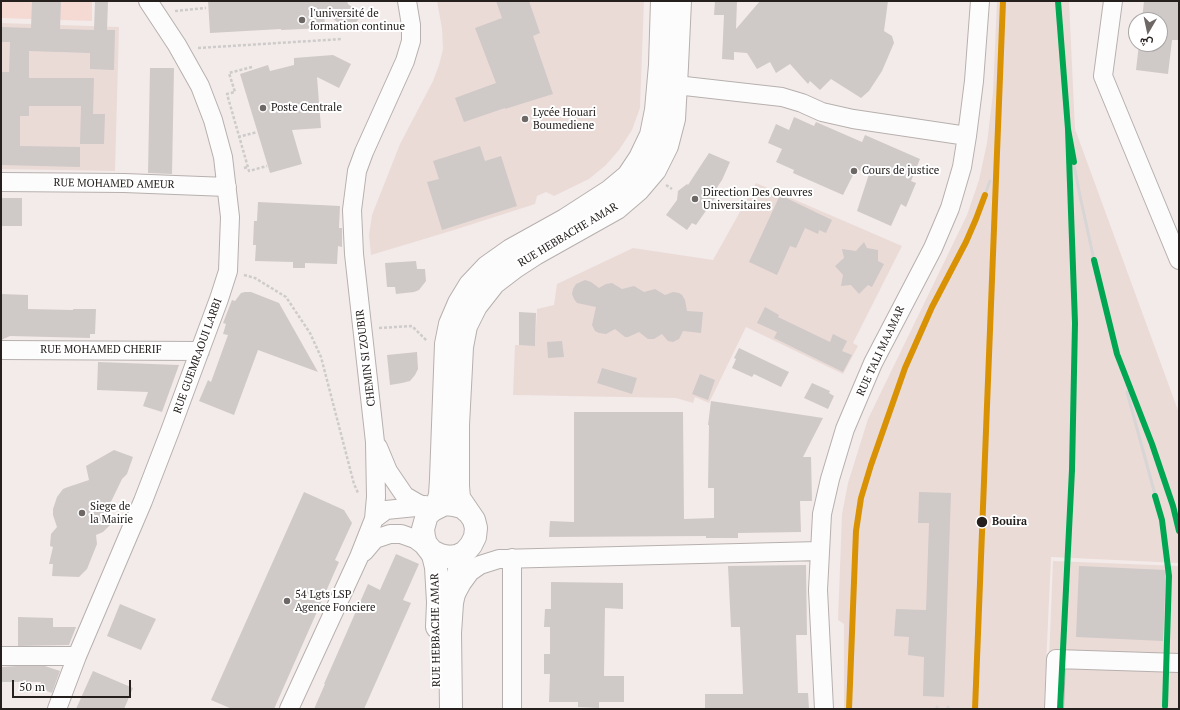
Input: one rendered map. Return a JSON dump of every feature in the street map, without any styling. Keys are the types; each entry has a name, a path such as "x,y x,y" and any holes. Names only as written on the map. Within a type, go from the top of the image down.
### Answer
{"main road":[{"name":"RUE HEBBACHE AMAR","path":"431,508 440,495 446,344 450,324 459,303 470,285 487,267 511,250 565,220 610,191 628,176 640,158 651,135 656,110 660,65 662,1"},
{"name":"RUE HEBBACHE AMAR","path":"472,521 460,498 458,467 462,346 466,326 476,306 494,283 515,266 617,208 638,190 654,170 667,146 674,119 680,1"},
{"path":"445,504 454,504 462,507 472,521 475,537 465,552 457,556 448,557 422,547 424,537 423,529 431,508 445,504"},
{"name":"RUE HEBBACHE AMAR","path":"422,547 438,602 437,709"},
{"name":"RUE HEBBACHE AMAR","path":"451,709 450,633 452,603 460,565 465,552"}],"street":[{"name":"RUE GUEMRAOUI LARBI","path":"57,709 77,656 143,501 200,351 228,271 230,217 223,157 213,120 200,86 180,49 148,1"},
{"name":"CHEMIN SI ZOUBIR","path":"289,709 359,557 373,506 375,442 354,254 352,210 357,171 364,152 406,61 411,41 412,25 407,1"},
{"name":"RUE TALI MAAMAR","path":"824,709 818,590 822,514 830,479 845,429 873,363 933,248 950,208 962,167 967,136 974,81 980,1"},
{"path":"1113,1 1103,76 1179,259"},
{"path":"676,85 782,97 802,102 822,112 853,119 967,136"},
{"name":"RUE MOHAMED AMEUR","path":"1,182 124,183 227,187"},
{"name":"RUE MOHAMED CHERIF","path":"1,350 200,351"},
{"path":"375,442 388,470 405,496 431,508"},
{"path":"373,506 394,508 431,508"},
{"path":"373,506 392,526 422,547"},
{"path":"472,521 479,544 484,551 492,556 506,558 820,551"},
{"path":"359,557 375,539 390,534 422,547"},
{"path":"452,603 462,583 470,572 480,565 506,558"},
{"path":"506,558 512,709"},
{"path":"1,656 77,656"},
{"path":"1054,709 1056,659 1179,663"}],"path":[{"path":"192,9 206,8"},
{"path":"180,49 342,39"},
{"path":"252,67 229,73 235,92 228,94 249,171 267,166"},
{"path":"226,104 230,103"},
{"path":"245,135 257,132"},
{"path":"244,168 248,167"},
{"path":"255,278 286,297 310,333 321,357 354,484 373,506"},
{"path":"376,329 412,326 430,343 446,344"}],"shaded area":[{"path":"1,1 92,1 92,21 1,18"},
{"name":"Lycée Houari Boumediene","path":"437,1 644,1 640,108 632,130 619,150 606,165 589,179 554,196 546,192 537,196 535,204 371,255 369,235 372,215 400,144 433,81 439,65 443,49 442,29"},
{"path":"997,1 1069,1 1075,129 1179,413 1179,563 1051,557 1044,709 844,709 844,624 838,620 842,514 848,483 868,419 967,215 979,180 987,143 993,93"},
{"path":"1,23 119,27 115,171 1,169"},
{"path":"756,183 902,246 853,343 858,346 843,374 746,327 709,403 695,397 693,403 676,398 513,395 515,345 535,345 537,309 554,305 557,284 633,248 713,260"},
{"path":"1053,561 1179,566 1179,709 1047,709"}],"building":[{"path":"32,1 61,2 60,29 94,30 95,1 108,1 107,30 115,30 114,70 90,69 90,53 29,51 29,78 94,78 93,114 105,114 104,144 80,144 81,106 29,106 29,116 20,116 20,146 80,147 80,167 1,165 1,72 9,72 10,42 1,42 1,27 31,28"},
{"path":"208,1 347,1 348,4 362,15 349,31 324,12 325,28 210,33"},
{"path":"496,1 529,1 540,33 533,36 553,94 464,122 455,98 496,83 475,28 502,18"},
{"path":"715,1 737,1 736,29 760,1 888,1 884,31 892,36 894,43 882,71 869,91 861,98 831,79 820,90 810,81 808,84 790,64 776,73 770,62 757,69 747,53 734,52 734,60 722,59 724,15 714,15"},
{"path":"1144,1 1179,1 1179,40 1172,40 1168,74 1136,70 1138,52 1168,52 1168,12 1143,12"},
{"path":"333,55 351,64 339,88 317,77 321,128 292,130 302,164 270,173 240,74 268,65 270,71 294,65 294,58"},
{"path":"150,68 174,68 172,174 148,173"},
{"name":"Cours de justice","path":"794,117 814,126 816,122 862,142 865,135 920,159 911,181 916,183 906,207 901,204 891,226 857,211 869,174 856,169 843,195 793,173 794,170 776,162 782,149 768,143 776,124 789,130"},
{"path":"480,146 485,161 501,156 517,206 442,230 427,182 439,179 433,161"},
{"name":"Direction Des Oeuvres Universitaires","path":"709,153 730,162 722,180 714,192 717,195 696,225 692,223 687,230 666,215 677,200 678,191 687,184 688,185"},
{"path":"780,195 832,220 826,233 819,230 818,234 805,228 796,248 790,246 777,275 749,262"},
{"path":"1,198 22,198 22,226 1,226"},
{"path":"258,202 340,206 339,228 342,228 342,247 338,246 337,264 305,263 305,268 293,268 293,262 255,261 256,245 253,245 254,221 257,221"},
{"path":"864,242 867,248 878,250 878,261 884,264 872,287 868,285 859,294 851,285 841,286 843,275 835,266 844,258 842,249 856,251"},
{"path":"416,261 417,269 425,269 426,281 419,290 396,294 395,287 387,287 385,263"},
{"path":"585,280 591,282 599,288 606,284 612,283 622,289 634,286 644,292 655,289 665,295 673,292 679,293 685,300 687,311 703,312 701,333 683,331 679,339 673,342 668,341 662,334 654,339 648,339 639,332 625,337 615,329 606,334 599,333 595,331 592,325 596,307 577,303 572,294 576,284"},
{"path":"251,292 279,303 318,372 258,350 234,415 199,401 208,380 211,382 228,335 223,334 226,324 223,323 232,300 235,301 241,293"},
{"path":"1,294 28,295 28,309 96,309 95,334 90,334 90,338 10,336 1,340"},
{"path":"765,307 779,315 778,317 830,342 833,334 847,341 842,351 852,355 843,372 774,338 777,332 757,323"},
{"path":"519,312 536,313 535,346 519,345"},
{"path":"562,341 564,357 548,358 547,342"},
{"path":"739,348 789,372 781,387 754,374 752,377 732,368 736,359 734,358"},
{"path":"417,352 418,369 415,375 410,381 390,385 387,355"},
{"path":"98,362 179,365 162,412 143,406 148,392 97,390"},
{"path":"602,368 637,378 632,394 597,383"},
{"path":"700,374 715,380 708,400 692,394"},
{"path":"812,383 830,391 829,393 834,396 828,409 804,398"},
{"path":"711,401 823,418 803,457 811,457 812,501 800,501 801,532 738,533 738,538 706,538 706,536 549,537 550,521 574,522 574,412 683,412 684,519 714,518 714,488 708,488 708,425"},
{"name":"Siege de la Mairie","path":"114,450 133,457 127,474 122,479 109,506 112,516 110,525 103,532 96,535 97,544 87,569 79,577 52,576 53,564 49,564 53,547 50,546 51,534 57,527 53,515 53,509 57,497 63,489 89,480 86,466"},
{"name":"54 Lgts LSP Agence Fonciere","path":"304,492 344,510 352,523 335,560 339,562 274,709 232,709 211,700"},
{"path":"919,492 951,493 944,697 923,696 924,657 908,655 909,637 894,636 896,609 926,610 929,523 918,523"},
{"path":"396,554 419,564 403,600 411,603 364,709 314,709 368,584 380,590"},
{"path":"806,565 807,635 796,635 798,693 808,693 809,709 705,709 705,694 743,694 740,627 731,627 728,566"},
{"path":"1079,566 1166,570 1163,641 1076,637"},
{"path":"551,582 623,583 623,609 605,608 604,676 624,676 624,702 599,702 599,708 578,707 578,702 549,702 550,674 544,674 544,654 550,654 550,627 544,627 545,609 551,609"},
{"path":"120,604 156,619 141,650 107,636"},
{"path":"18,617 53,618 53,627 76,627 69,645 18,646"},
{"path":"45,666 60,671 52,693 39,688 41,682 1,682 1,667"},
{"path":"93,671 133,688 124,709 76,709"}],"railway":[{"path":"1058,1 1068,133"},
{"path":"1060,709 1072,470 1075,323 1068,129"},
{"path":"1073,160 1098,278 1117,354 1152,444 1173,506 1179,531"},
{"path":"849,709 856,531 861,498 905,368 932,307 976,219 990,181"},
{"path":"1127,392 1162,520 1169,576 1165,706"}],"transit line":[{"path":"975,709 1003,1"},
{"path":"1058,1 1068,129 1074,162"},
{"path":"1060,709 1072,470 1075,323 1068,129"},
{"path":"849,709 856,531 861,498 905,368 932,307 966,242 985,195"},
{"path":"1094,260 1117,354 1152,444 1173,506 1179,531"},
{"path":"1155,496 1162,520 1169,576 1165,706"}],"place":[{"name":"l'université de formation continue","path":"302,20"},
{"name":"Poste Centrale","path":"263,108"},
{"name":"Lycée Houari Boumediene","path":"525,119"},
{"name":"Cours de justice","path":"854,171"},
{"name":"Direction Des Oeuvres Universitaires","path":"695,199"},
{"name":"Siege de la Mairie","path":"82,513"},
{"name":"Bouira","path":"982,522"},
{"name":"54 Lgts LSP Agence Fonciere","path":"287,601"}]}
